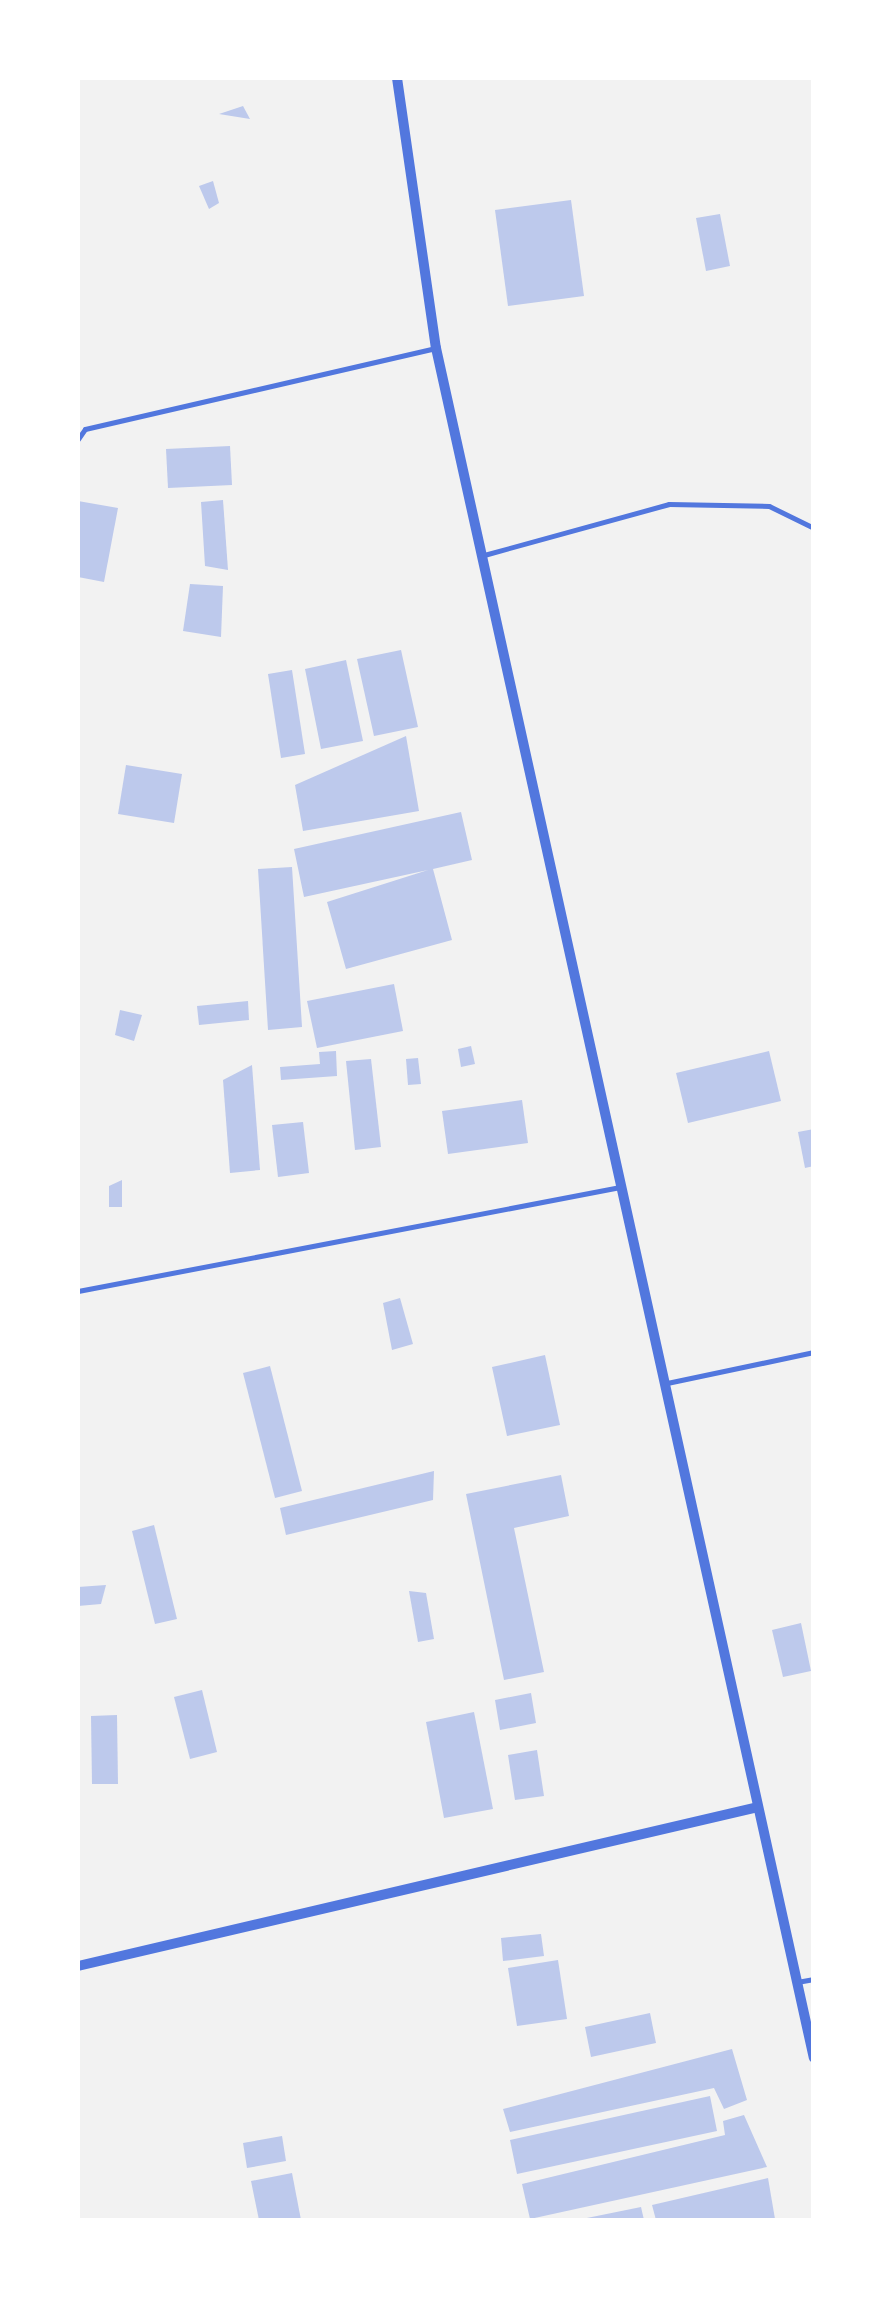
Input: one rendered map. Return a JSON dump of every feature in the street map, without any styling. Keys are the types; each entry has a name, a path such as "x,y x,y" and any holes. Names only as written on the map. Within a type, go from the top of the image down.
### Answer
{"street":[{"path":"397,78 436,348 814,2058"},
{"path":"78,1966 758,1807"}],"lane":[{"path":"78,439 84,429 436,348"},
{"path":"482,556 668,504 769,506 814,528"},
{"path":"78,1291 621,1187"},
{"path":"664,1383 814,1352"},
{"path":"797,1982 814,1979"}],"building":[{"path":"243,106 250,119 219,114"},
{"path":"213,181 219,203 209,209 199,186"},
{"path":"571,200 584,296 508,306 495,210"},
{"path":"720,214 730,266 706,271 696,218"},
{"path":"230,446 232,485 168,488 166,449"},
{"path":"223,500 228,570 205,566 201,502"},
{"path":"78,501 118,508 104,582 78,577"},
{"path":"190,584 223,586 221,637 183,631"},
{"path":"401,650 418,727 374,736 357,659"},
{"path":"346,660 363,741 321,749 305,669"},
{"path":"292,670 305,754 281,758 268,674"},
{"path":"406,736 419,811 303,831 295,785"},
{"path":"126,765 182,774 174,823 118,814"},
{"path":"461,812 472,860 433,869 452,940 346,969 327,902 428,870 304,897 294,849"},
{"path":"292,867 302,1027 268,1030 258,869"},
{"path":"394,984 403,1031 317,1048 307,1001"},
{"path":"248,1001 249,1020 199,1025 197,1006"},
{"path":"120,1010 142,1015 134,1041 115,1035"},
{"path":"471,1046 475,1064 461,1067 458,1049"},
{"path":"336,1051 337,1076 281,1080 280,1067 320,1064 319,1052"},
{"path":"769,1051 781,1101 688,1123 676,1073"},
{"path":"418,1058 421,1084 408,1085 406,1059"},
{"path":"371,1059 381,1147 355,1150 346,1061"},
{"path":"252,1065 260,1170 230,1173 223,1080"},
{"path":"522,1100 528,1143 448,1154 442,1111"},
{"path":"303,1122 309,1173 278,1177 272,1125"},
{"path":"814,1129 814,1166 805,1168 798,1132"},
{"path":"122,1180 122,1207 109,1207 109,1186"},
{"path":"400,1298 413,1344 392,1350 383,1303"},
{"path":"545,1355 560,1425 507,1436 492,1367"},
{"path":"270,1366 302,1491 275,1498 243,1373"},
{"path":"434,1471 433,1500 286,1535 280,1508"},
{"path":"561,1475 569,1516 514,1528 544,1672 504,1680 466,1494"},
{"path":"154,1525 177,1619 155,1624 132,1531"},
{"path":"106,1585 101,1604 78,1606 78,1587"},
{"path":"409,1591 426,1593 434,1639 418,1642"},
{"path":"801,1623 811,1671 783,1677 772,1630"},
{"path":"202,1690 217,1752 190,1759 174,1697"},
{"path":"531,1693 536,1723 500,1730 495,1700"},
{"path":"474,1712 493,1809 444,1818 426,1722"},
{"path":"117,1715 118,1784 92,1784 91,1716"},
{"path":"537,1750 544,1796 515,1800 508,1755"},
{"path":"541,1934 544,1956 503,1961 501,1938"},
{"path":"558,1960 567,2019 517,2026 508,1968"},
{"path":"650,2013 656,2043 591,2057 585,2027"},
{"path":"732,2049 747,2100 724,2109 714,2088 510,2132 503,2109"},
{"path":"710,2096 717,2131 517,2174 510,2140"},
{"path":"744,2115 767,2167 530,2219 522,2184 725,2135 723,2121"},
{"path":"282,2136 286,2161 247,2168 243,2143"},
{"path":"292,2173 301,2220 259,2220 251,2181"},
{"path":"768,2178 775,2219 656,2220 652,2205"},
{"path":"641,2207 644,2220 582,2219"}]}
